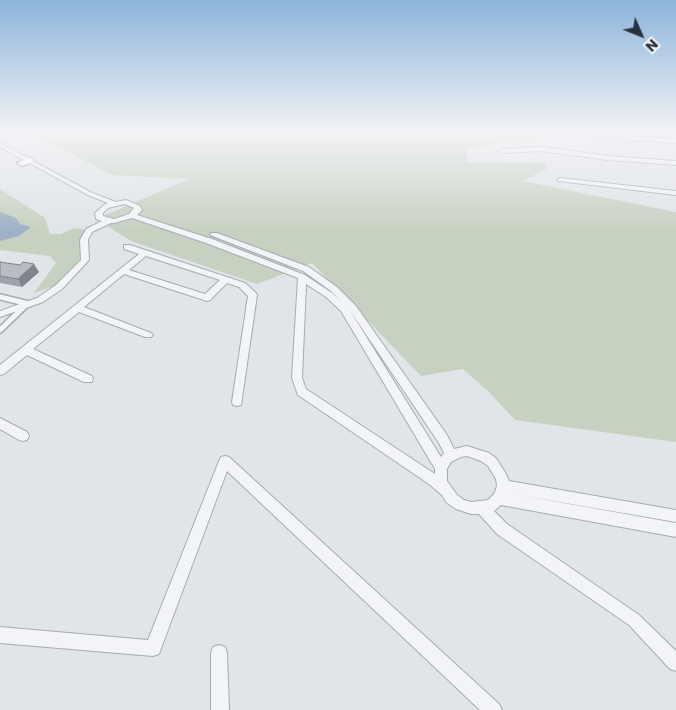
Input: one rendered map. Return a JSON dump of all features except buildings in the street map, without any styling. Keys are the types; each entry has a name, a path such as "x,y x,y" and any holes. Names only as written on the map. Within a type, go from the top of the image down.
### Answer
{"street":[{"path":"29,164 83,197 110,205 132,202 138,206 134,214"},
{"path":"560,180 676,193"},
{"path":"108,221 100,217 99,213 110,205"},
{"path":"0,314 27,305 60,287 85,260 84,240 89,231 108,221 121,220 134,214 144,213 293,263 322,279 334,289 357,315 443,439 451,455"},
{"path":"134,214 302,277 329,295 344,309 441,468 441,483 444,490"},
{"path":"127,247 242,285 253,295 237,402"},
{"path":"0,371 145,254"},
{"path":"122,271 207,298 225,280"},
{"path":"302,277 297,378 302,392 433,480 461,505 472,508 492,505 501,492 498,470 485,457 467,451 451,455 441,468"},
{"path":"77,308 148,335"},
{"path":"26,350 88,379"},
{"path":"0,423 23,436"},
{"path":"0,635 153,648 225,461 492,710"},
{"path":"501,492 676,516"},
{"path":"501,492 676,530"},
{"path":"482,508 502,529 634,620 676,663"},
{"path":"219,653 220,710"}],"lane":[{"path":"0,298 27,305"},
{"path":"0,330 27,305"}],"green space":[{"path":"91,164 545,164 546,167 550,167 523,181 676,212 676,442 515,420 490,393 463,369 421,376 312,263 257,284 131,241 96,219 189,179 112,175"},
{"path":"0,189 45,218 50,234 61,234 74,228 86,230 80,238 81,259 54,286 34,293 56,263 50,256 0,250"}],"water":[{"path":"0,212 16,218 20,224 31,227 19,236 0,241"}]}
